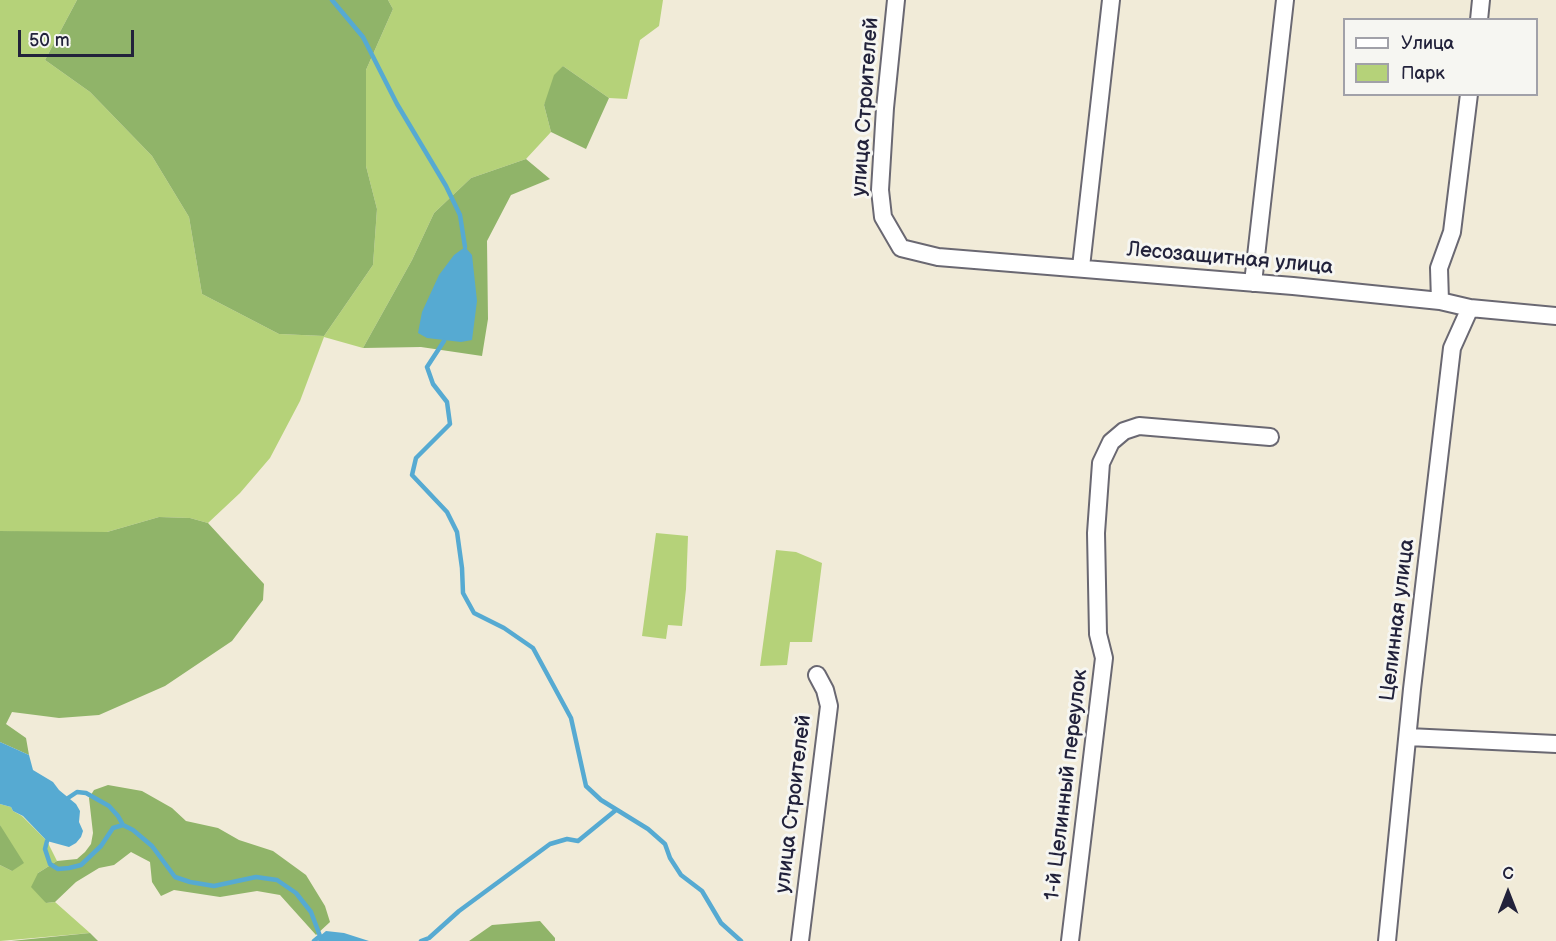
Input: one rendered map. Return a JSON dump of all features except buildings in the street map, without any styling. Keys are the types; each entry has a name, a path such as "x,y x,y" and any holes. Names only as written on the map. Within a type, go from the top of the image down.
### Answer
{"street":[{"name":"улица Строителей","path":"896,0 885,108 880,190 883,217 901,248"},
{"path":"1081,267 1111,0"},
{"path":"1253,283 1285,0"},
{"path":"1479,18 1481,0"},
{"path":"1440,300 1439,268 1452,232 1469,96"},
{"name":"Лесозащитная улица","path":"901,248 938,257 1081,267 1440,300 1470,308 1556,316"},
{"name":"Целинная улица","path":"1387,941 1412,688 1452,348 1470,308"},
{"name":"1-й Целинный переулок","path":"1070,941 1104,658 1098,634 1096,533 1101,463 1111,442 1124,431 1139,426 1270,437"},
{"name":"улица Строителей","path":"800,941 829,706 825,690 817,675"},
{"path":"1408,736 1556,744"}],"green space":[{"path":"0,0 77,0 45,60 90,92 152,156 189,217 202,294 279,334 324,336 373,265 377,209 366,166 366,70 393,9 388,0 663,0 659,26 640,40 627,99 609,98 563,66 544,105 551,132 526,159 471,178 434,213 412,260 363,348 324,337 300,401 270,458 240,493 208,523 190,518 159,517 107,532 17,532 0,531"},
{"path":"77,0 388,0 393,9 366,70 366,166 377,209 373,265 324,336 279,334 202,294 189,217 152,156 90,92 45,60"},
{"path":"563,66 609,98 586,149 551,132 544,105 554,75"},
{"path":"526,159 550,179 511,195 487,241 488,319 482,356 421,347 363,348 412,260 434,213 471,178"},
{"path":"159,517 190,518 208,523 264,584 263,600 232,641 165,686 99,715 59,718 12,712 6,724 26,738 29,755 0,742 0,531 107,532"},
{"path":"656,533 688,536 682,626 668,625 666,639 642,636"},
{"path":"776,550 796,552 822,563 812,642 790,642 787,665 760,666"},
{"path":"108,785 142,791 172,808 186,821 218,828 239,840 273,851 306,875 325,906 330,922 316,935 280,895 257,891 220,897 174,890 161,896 152,882 150,862 131,852 114,865 99,868 76,882 55,902 46,903 31,887 38,873 57,861 77,859 85,852 91,844 93,833 89,798 94,790"},
{"path":"0,804 11,807 47,841 57,861 38,873 46,903 55,902 90,933 0,941 0,865 12,871 0,825"},
{"path":"0,825 24,863 12,871 0,865"},
{"path":"540,921 555,941 469,941 492,925"},
{"path":"90,933 98,941 11,941"}],"water":[{"path":"465,247 472,255 477,301 472,340 461,342 427,338 418,333 422,312 439,275 454,255"},
{"path":"0,742 29,755 33,770 53,782 76,804 80,811 79,822 83,831 76,843 69,847 47,841 23,816 13,811 11,807 0,804"},
{"path":"326,931 344,933 369,941 318,941"}],"waterway":[{"path":"332,0 363,37 397,104 446,186 460,215 465,247"},
{"path":"444,341 427,367 433,384 447,402 450,424 416,458 412,475 447,512 457,532 463,593 474,613 504,628 533,648 571,718 586,786 601,800 648,829 665,844 670,858 681,875 702,891 721,923 741,941"},
{"path":"68,798 77,792 86,793 109,806 123,825 133,830 152,846 175,877 214,886 256,877 277,880 296,893 311,912 320,936 314,941"},
{"path":"421,941 429,938 459,911 550,844 567,839 578,841 616,810"},
{"path":"47,841 45,849 50,864 58,869 69,868 81,865 101,846 113,828 123,825"}]}
